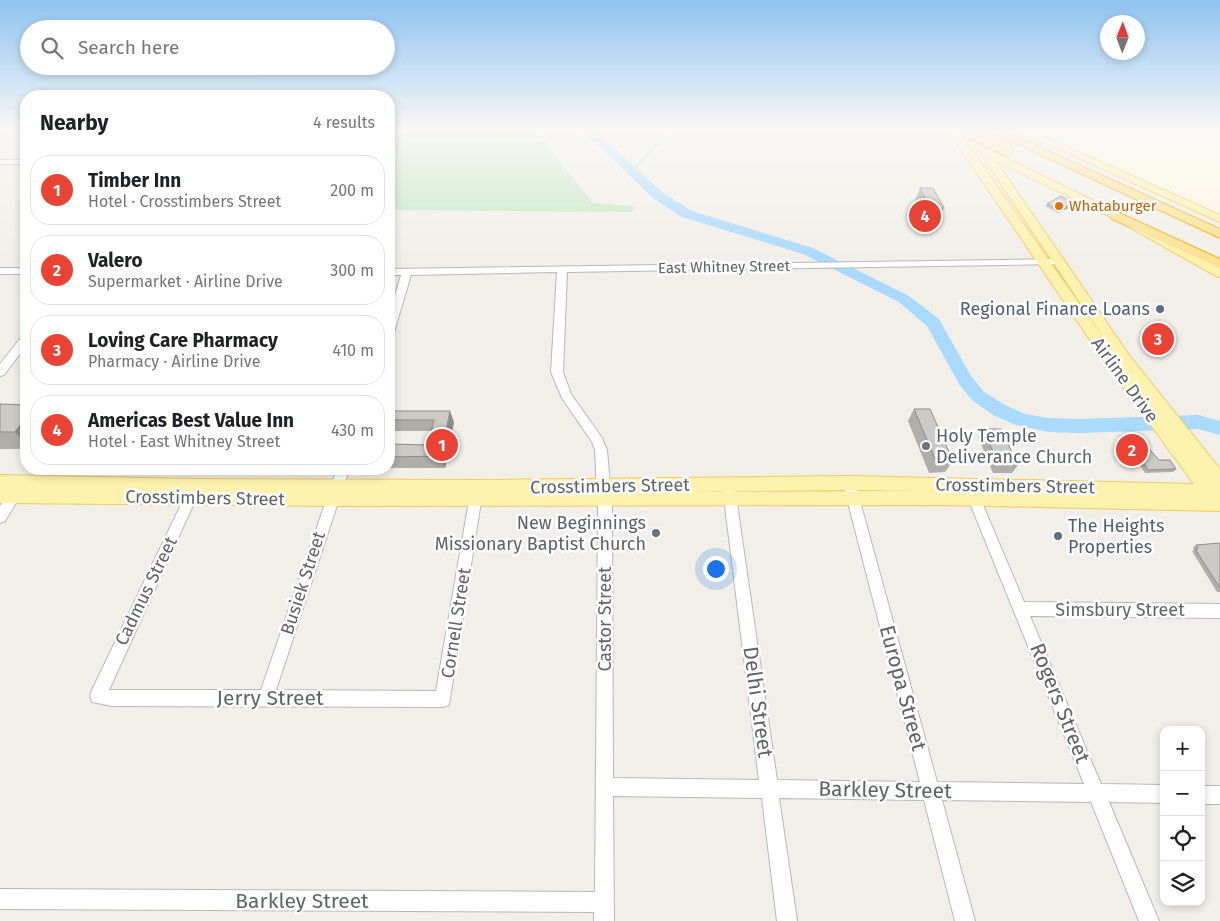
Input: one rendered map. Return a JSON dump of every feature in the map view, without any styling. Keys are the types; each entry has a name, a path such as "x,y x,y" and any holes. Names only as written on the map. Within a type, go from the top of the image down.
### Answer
{"highway":[{"path":"1057,172 1118,202"},
{"path":"1062,172 1220,241"},
{"path":"1066,172 1220,234"},
{"path":"1141,184 1220,227"},
{"path":"1116,216 1220,264"},
{"path":"1182,231 1220,249"},
{"path":"1182,231 1220,253"}],"main road":[{"name":"Airline Drive","path":"979,172 1017,223 1108,358 1141,400 1179,441 1218,494"},
{"name":"Airline Drive","path":"997,172 1124,358 1157,400 1179,441"},
{"path":"1002,179 1001,173 1004,172"},
{"path":"1015,172 1031,174 1116,216 1220,273"},
{"path":"1114,172 1220,219"},
{"path":"1017,223 1033,223"},
{"path":"1108,358 1124,358"},
{"name":"Crosstimbers Street","path":"0,482 13,491 604,493 851,491 1218,494"}],"street":[{"name":"East Whitney Street","path":"395,272 1060,262"},
{"name":"Castor Street","path":"562,270 557,372 566,395 598,442 603,465 606,787 604,912"},
{"path":"0,271 20,271"},
{"path":"395,312 407,272"},
{"path":"0,372 20,347"},
{"name":"Busiek Street","path":"266,698 341,475"},
{"path":"0,517 13,491"},
{"name":"Delhi Street","path":"729,491 787,921"},
{"name":"Europa Street","path":"851,491 965,921"},
{"name":"Cadmus Street","path":"98,696 193,492"},
{"name":"Rogers Street","path":"972,492 1149,921"},
{"name":"Cornell Street","path":"443,699 477,493"},
{"name":"Simsbury Street","path":"1021,609 1220,611"},
{"name":"Jerry Street","path":"98,696 112,698 443,699"},
{"name":"Barkley Street","path":"606,787 1160,794"},
{"path":"1205,795 1220,795"},
{"name":"Barkley Street","path":"0,899 604,912"}],"shaded area":[{"path":"1125,172 1220,172 1220,214"}],"green space":[{"path":"395,172 568,172 593,203 634,206 632,212 395,210"}],"building":[{"path":"920,188 933,188 944,208 930,208"},
{"name":"Whataburger","path":"1061,196 1074,203 1060,210 1047,204"},
{"path":"0,404 20,405 20,425 15,432 0,432"},
{"path":"914,409 930,409 953,461 936,461"},
{"path":"395,411 450,411 441,456 395,457 395,444 428,445 434,420 395,420"},
{"path":"983,429 1001,429 1018,465 999,465"},
{"path":"1141,440 1159,460 1170,460 1176,469 1148,470 1137,453 1128,454 1118,443"},
{"path":"1220,543 1220,588 1195,549 1198,549 1196,545"}],"waterway":[{"path":"633,172 659,196 687,214 808,251 904,299 933,323 965,380 978,396 999,410 1022,420 1048,425 1079,426 1198,422 1220,428"}],"place":[{"name":"Whataburger","path":"1059,206"},
{"name":"Americas Best Value Inn","path":"925,216"},
{"name":"Regional Finance Loans","path":"1160,309"},
{"name":"Loving Care Pharmacy","path":"1158,339"},
{"name":"Timber Inn","path":"442,445"},
{"name":"Holy Temple Deliverance Church","path":"926,446"},
{"name":"Valero","path":"1132,450"},
{"name":"New Beginnings Missionary Baptist Church","path":"656,533"},
{"name":"The Heights Properties","path":"1058,536"}]}
